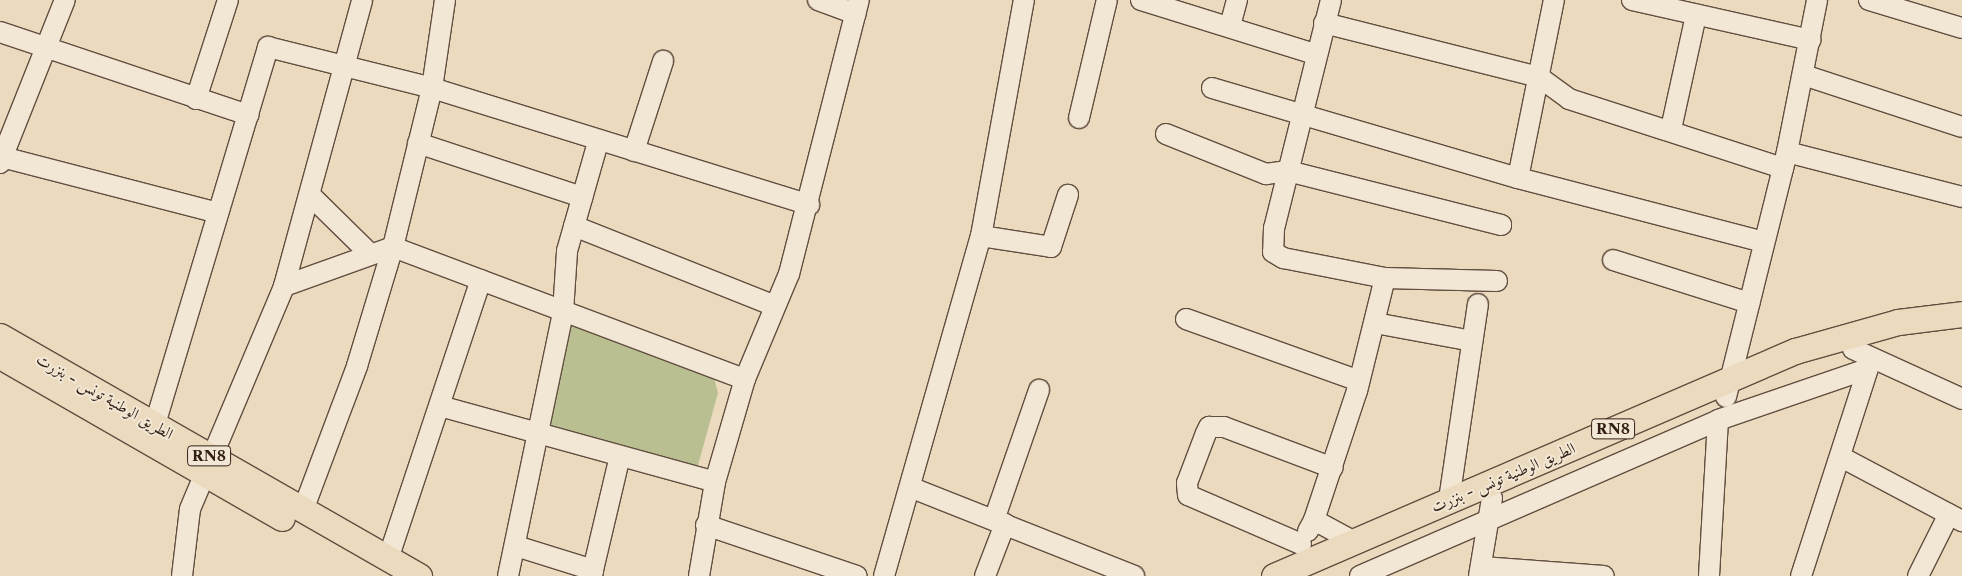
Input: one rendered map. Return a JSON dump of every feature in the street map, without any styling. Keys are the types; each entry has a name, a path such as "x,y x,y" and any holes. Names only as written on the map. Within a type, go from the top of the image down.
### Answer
{"main road":[{"name":"الطريق الوطنية تونس - بنزرت","path":"1289,574 1398,529 1449,500 1729,387 1863,330 1962,314"},
{"name":"الطريق الوطنية تونس - بنزرت","path":"1289,574 1351,540 1490,510 1729,387 1864,358 1896,338 1962,330"},
{"name":"الطريق الوطنية تونس - بنزرت","path":"0,336 155,424 210,468 303,510 388,567"},
{"name":"الطريق الوطنية تونس - بنزرت","path":"0,356 210,468 388,567 418,576"}],"street":[{"path":"64,0 1,160 218,214"},
{"path":"196,99 228,0"},
{"path":"182,576 190,509 210,468 284,286 362,0"},
{"path":"303,510 357,366 393,247 432,88 445,0"},
{"path":"699,576 706,525 715,482 745,379 775,306 809,205 858,7 818,0"},
{"path":"884,576 912,488 981,236 1024,0"},
{"path":"1079,118 1107,0"},
{"path":"1141,0 1230,26 1314,54"},
{"path":"1230,26 1237,0"},
{"path":"1331,0 1314,54 1272,241 1273,252 1283,258 1385,278 1497,281"},
{"path":"1518,178 1554,0"},
{"path":"1632,0 1811,40"},
{"path":"1729,387 1785,160 1811,40 1817,0"},
{"path":"1880,2 1962,28"},
{"path":"1671,129 1696,15"},
{"path":"1324,23 1539,77 1569,99 1671,129 1785,160 1962,197"},
{"path":"0,32 47,46 196,99 248,115"},
{"path":"155,424 268,47 346,63 432,88 598,142 634,151 809,205"},
{"path":"634,151 663,61"},
{"path":"1804,75 1962,127"},
{"path":"1212,88 1300,117 1518,178 1764,242"},
{"path":"1166,134 1256,171 1288,171 1501,225"},
{"path":"508,576 516,546 563,312 567,251 598,142"},
{"path":"418,143 582,197"},
{"path":"310,195 369,253"},
{"path":"981,236 1051,247 1068,195"},
{"path":"574,226 775,306"},
{"path":"284,286 369,253 393,247 745,379"},
{"path":"1613,260 1749,303"},
{"path":"1289,574 1301,544 1314,520 1333,468 1375,323 1385,278"},
{"path":"388,567 481,280"},
{"path":"1449,500 1478,304"},
{"path":"1186,319 1359,380"},
{"path":"1375,323 1472,341"},
{"path":"1360,576 1490,510 1718,420 1864,358 1962,399"},
{"path":"1801,576 1841,457 1864,358"},
{"path":"986,576 999,522 1039,390"},
{"path":"440,406 537,435 715,482"},
{"path":"1709,576 1718,420"},
{"path":"1301,544 1188,496 1187,484 1206,433 1209,427 1224,427 1333,468"},
{"path":"516,546 593,573 620,456"},
{"path":"1841,457 1955,517 1918,576"},
{"path":"912,488 1134,576"},
{"path":"1490,510 1481,572 1604,576"},
{"path":"1314,520 1351,540"},
{"path":"706,525 857,576"}],"green space":[{"path":"570,324 714,378 718,393 695,476 542,430"}]}
